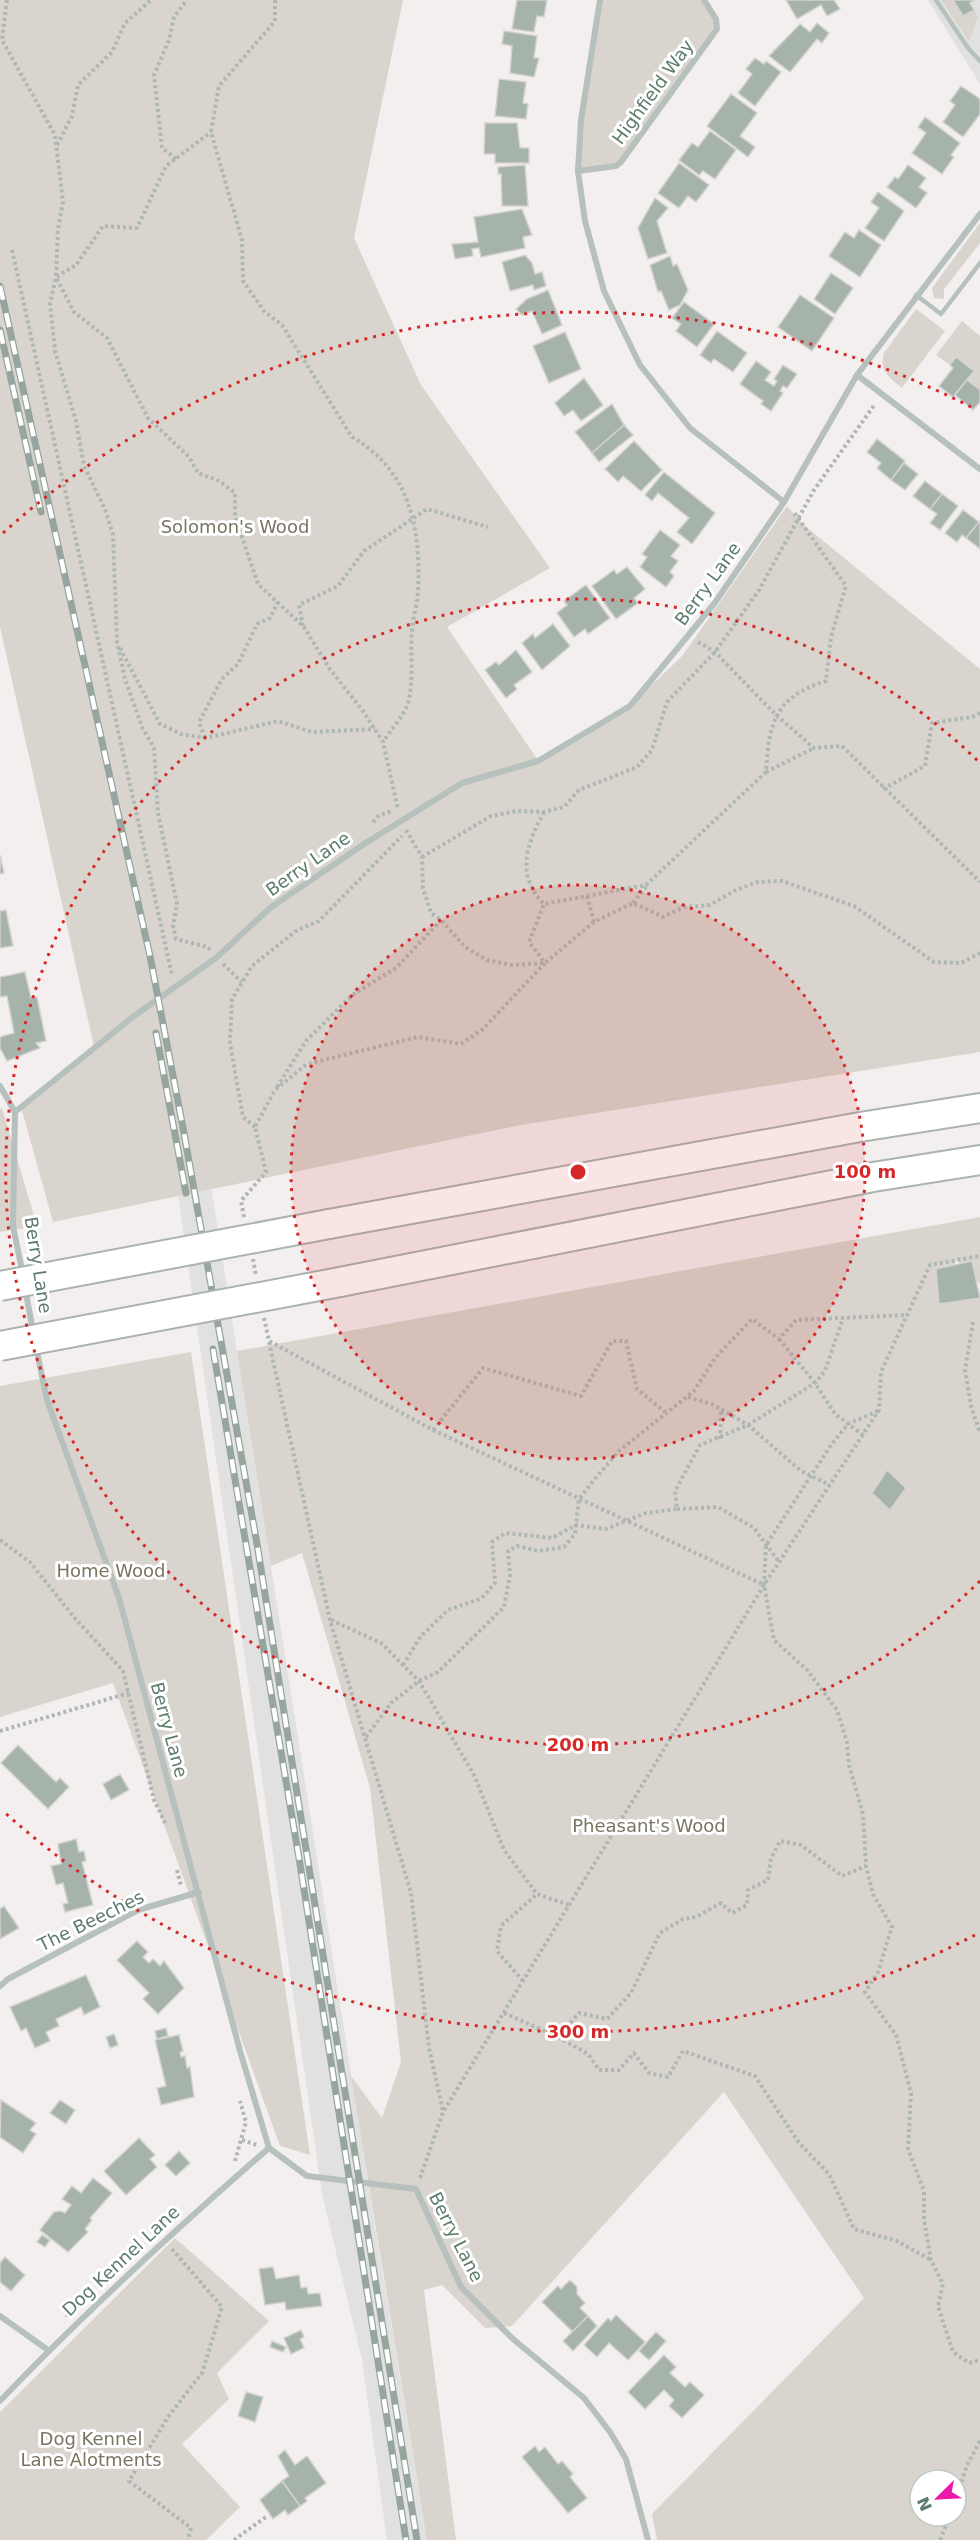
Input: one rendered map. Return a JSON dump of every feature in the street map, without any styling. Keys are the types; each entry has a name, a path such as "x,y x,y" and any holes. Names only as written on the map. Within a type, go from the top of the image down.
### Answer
{"highway":[{"path":"0,1286 860,1127 980,1108"},
{"path":"0,1346 873,1178 980,1161"}],"street":[{"path":"600,0 581,120 578,171 583,212 604,291 640,365 690,428 784,502"},
{"name":"Highfield Way","path":"578,171 615,166 621,162 717,29 716,20 704,0"},
{"name":"Berry Lane","path":"648,2540 627,2459 610,2432 584,2398 513,2339 461,2287 416,2189 307,2176 269,2148 119,1598 47,1400 13,1226 15,1112 134,1016 216,958 270,908 401,821 462,783 538,761 630,706 690,636 784,502 857,375 980,214"},
{"path":"857,375 980,470"},
{"path":"0,1086 15,1112"},
{"name":"The Beeches","path":"0,1986 8,1979 138,1910 199,1892"},
{"name":"Dog Kennel Lane","path":"0,2401 48,2350 164,2240 269,2148"},
{"path":"0,2316 48,2350"}],"lane":[{"path":"936,0 968,48 980,61"},
{"path":"916,295 941,314 980,263"}],"path":[{"path":"7,0 2,40 56,135 63,202 57,229 56,277 50,303 55,351 76,421 84,466 105,509 113,535 117,642 125,679 141,727 154,748 158,813 177,904 173,926 176,939 208,947"},
{"path":"57,145 72,116 78,85 112,52 125,23 151,0"},
{"path":"176,159 162,148 154,75 169,40 174,17 187,0"},
{"path":"280,0 275,2 275,21 219,86 211,132 242,240 243,281 264,310 282,325 352,437 369,447 396,474 413,519 418,546 418,595 412,628 408,704 383,742"},
{"path":"56,277 76,265 103,226 137,228 166,166 211,132"},
{"path":"12,250 174,988"},
{"path":"56,277 74,312 107,338 148,418 189,457 198,473 219,481 235,493 235,517 258,584 304,627 329,668 383,742 401,821 422,857 423,888 431,913 441,920 465,947 487,960 512,965 545,963"},
{"path":"766,772 768,734 776,715 803,688 826,681 831,637 846,586 800,518 784,502"},
{"path":"304,627 299,605 338,586 364,551 427,509 488,527"},
{"path":"206,738 199,722 222,679 238,664 257,624 270,618 278,602"},
{"path":"690,636 715,652 776,715 814,748"},
{"path":"117,642 159,724 181,734 206,738 278,721 312,732 375,729"},
{"path":"883,789 925,766 932,723 972,717 980,713"},
{"path":"544,904 646,885 766,772 814,748 842,746 883,789 980,882"},
{"path":"544,812 528,841 526,870 534,894 544,904"},
{"path":"246,1224 241,1201 266,1172 255,1127 243,1117 230,1043 232,999 252,966 296,931 319,921 407,831"},
{"path":"275,1090 307,1064 418,1037 461,1044 483,1029 545,963 594,922 633,903 651,880"},
{"path":"633,903 663,918 684,908 710,905 734,891 757,882 782,881 854,906 934,962 961,963 980,953"},
{"path":"587,896 594,922"},
{"path":"544,904 529,942 545,963"},
{"path":"255,1127 306,1041 352,995 396,968 441,920"},
{"path":"250,1248 257,1283"},
{"path":"416,2189 443,2112 764,1585 879,1410 881,1372 930,1265 980,1256"},
{"path":"262,1306 330,1620 411,1893 429,2048 443,2112"},
{"path":"779,1340 796,1320 907,1315"},
{"path":"678,1509 675,1491 700,1445 720,1439 748,1425 815,1383 825,1371 843,1318"},
{"path":"366,1738 391,1703 438,1672 504,1607 510,1575 508,1551 517,1546 538,1551 564,1546 575,1534 579,1499 619,1450 694,1391 715,1358 752,1319 779,1340 815,1383 835,1414 862,1435"},
{"path":"973,1322 965,1370 971,1407 980,1433"},
{"path":"268,1341 433,1430 764,1585"},
{"path":"433,1430 483,1368 581,1396 612,1341 626,1341 637,1389 665,1412"},
{"path":"687,1396 721,1410 748,1425 801,1471 830,1485"},
{"path":"720,1439 721,1410"},
{"path":"879,1410 848,1424 831,1445 813,1476 766,1545 764,1585 774,1640 807,1670 837,1710 863,1814 866,1866 873,1894 892,1928 878,1972 865,1992 896,2035 912,2093 908,2149 924,2191 924,2220 931,2260 943,2283 938,2306 953,2352 969,2363 980,2360"},
{"path":"404,1665 421,1636 448,1610 482,1598 495,1583 492,1542 506,1533 552,1538 576,1525 606,1528 646,1513 718,1507 754,1528 779,1562"},
{"path":"0,1540 30,1562 73,1616 123,1671 154,1800 168,1830"},
{"path":"330,1620 381,1643 420,1682 475,1777 504,1850 537,1894 569,1905"},
{"path":"0,1731 142,1688"},
{"path":"558,2037 579,2013 607,2019 631,1993 660,1933 683,1919 696,1917 721,1903 732,1913 747,1905 748,1890 768,1880 771,1858 780,1841 801,1845 842,1876 866,1866"},
{"path":"176,1860 179,1881"},
{"path":"523,1982 497,1951 501,1926 537,1894"},
{"path":"504,2013 558,2037 588,2054 598,2070 619,2070 634,2053 650,2073 668,2077 683,2050 755,2076 799,2144 829,2174 854,2229 897,2241 931,2260"},
{"path":"238,2154 246,2122"},
{"path":"164,2240 222,2307 202,2373 168,2417 129,2481 191,2528 188,2540"},
{"path":"99,2283 108,2271 121,2264"},
{"path":"68,2312 74,2306"},
{"path":"966,2468 980,2441"},
{"path":"234,2540 266,2517"}],"shaded area":[{"path":"928,0 980,0 980,84"},
{"path":"0,253 202,1129 381,2264 427,2540 387,2540 362,2360 322,2194 169,1133"}],"green space":[{"name":"Solomon's Wood","path":"0,0 403,0 354,238 421,385 550,568 447,627 538,760 630,706 683,655 787,506 805,526 980,669 980,1052 521,1125 53,1222 21,1107 94,1047 0,627"},
{"path":"600,0 704,0 717,24 621,162 578,171 578,145"},
{"path":"941,0 953,0 963,16 974,10 978,17 969,41"},
{"path":"980,223 980,243 944,289 944,299 934,298 932,288"},
{"path":"916,309 945,331 902,388 886,373 883,365 884,353"},
{"path":"962,321 980,336 980,390 967,380 974,371 956,358 950,365 936,355"},
{"path":"2,1108 37,1226 0,1232 0,1109"},
{"name":"Pheasant's Wood","path":"980,1217 980,1284 957,1259 939,1303 980,1298 980,2540 657,2540 652,2514 864,2298 724,2092 512,2326 485,2328 442,2285 424,2290 456,2540 427,2540 351,2076 382,2118 401,2062 370,1788 302,1553 271,1566 237,1351"},
{"name":"Home Wood","path":"191,1352 310,2155 280,2146 113,1683 0,1717 0,1386"},
{"name":"Dog Kennel Lane Alotments","path":"175,2238 269,2321 217,2373 229,2399 182,2444 240,2507 206,2540 0,2540 0,2412"}],"building":[{"path":"517,0 547,0 544,17 537,16 534,32 512,29"},
{"path":"786,0 834,0 840,9 827,16 821,5 797,19"},
{"path":"953,0 975,0 970,3 974,10 963,16"},
{"path":"817,23 829,33 822,43 817,39 790,72 769,56 800,24 810,32"},
{"path":"504,31 537,36 534,58 539,58 534,77 510,73 512,46 502,44"},
{"path":"755,58 764,64 766,61 781,72 755,106 738,93 752,74 746,69"},
{"path":"499,79 526,82 523,103 528,104 526,119 495,116"},
{"path":"961,86 980,99 980,114 963,137 943,122 955,105 950,101"},
{"path":"731,94 757,113 740,136 755,147 748,157 707,126"},
{"path":"925,117 960,143 951,155 954,157 942,174 912,153 926,133 918,127"},
{"path":"485,123 517,123 520,148 529,148 529,163 495,163 495,154 484,154"},
{"path":"710,131 736,150 715,179 703,171 699,175 679,160 692,143 698,147"},
{"path":"679,163 709,185 696,202 688,196 679,208 658,193"},
{"path":"525,165 528,206 502,206 501,174 498,174 498,167"},
{"path":"908,165 926,178 919,187 927,193 916,208 887,187 895,177 898,179"},
{"path":"878,192 904,211 884,241 865,228 879,208 871,202"},
{"path":"655,198 668,208 657,221 667,253 648,259 638,228"},
{"path":"522,209 532,235 523,237 525,248 481,257 479,248 472,249 473,256 455,259 452,244 478,242 474,217"},
{"path":"859,230 881,245 860,277 829,256 845,232 854,238"},
{"path":"525,255 532,263 535,274 542,272 546,286 534,290 533,285 510,291 502,262"},
{"path":"670,256 673,266 677,264 688,290 680,305 669,310 661,291 658,292 650,265"},
{"path":"831,273 853,288 835,314 814,299"},
{"path":"548,290 562,325 542,334 532,311 522,315 516,309 527,299"},
{"path":"800,295 834,318 812,351 778,327"},
{"path":"684,302 714,324 697,347 676,331 681,324 672,318"},
{"path":"717,331 747,353 733,372 714,359 711,363 700,355"},
{"path":"565,332 581,369 549,383 533,346"},
{"path":"956,357 974,371 953,397 939,386 953,368 950,365"},
{"path":"756,361 771,372 765,380 774,386 777,381 774,379 783,365 797,374 787,388 783,386 780,391 783,393 771,411 761,404 763,401 740,384"},
{"path":"584,378 603,405 581,421 573,410 564,416 555,403"},
{"path":"967,380 980,390 980,402 973,410 955,395"},
{"path":"612,404 624,425 592,453 575,432"},
{"path":"624,425 633,435 599,462 592,453"},
{"path":"877,439 905,461 891,480 877,468 881,463 867,452"},
{"path":"634,441 662,470 641,491 623,476 618,482 605,469"},
{"path":"904,463 918,474 905,490 891,480"},
{"path":"664,472 715,513 692,544 677,532 689,518 658,493 652,501 645,495"},
{"path":"925,481 942,494 930,509 913,496"},
{"path":"942,494 958,506 940,530 930,523 937,514 930,509"},
{"path":"963,510 979,522 966,538 962,535 957,542 945,533"},
{"path":"980,523 980,549 966,538"},
{"path":"660,530 680,545 671,556 678,561 670,572 674,576 666,587 640,567 647,557 642,554"},
{"path":"627,567 645,589 634,598 638,603 616,619 592,586 614,570 617,574"},
{"path":"586,585 610,618 588,634 585,629 574,637 557,613 567,605 564,601"},
{"path":"553,624 570,646 542,670 522,643 533,634 535,638"},
{"path":"516,650 532,672 514,685 517,689 506,698 485,670 496,662 499,665"},
{"path":"0,855 4,873 0,874"},
{"path":"6,910 13,946 0,948 0,911"},
{"path":"25,972 31,998 37,997 46,1041 36,1043 40,1048 7,1061 0,1048 0,1037 14,1033 7,996 0,997 0,977"},
{"path":"972,1261 980,1298 939,1304 936,1269"},
{"path":"887,1470 906,1488 890,1510 872,1493"},
{"path":"18,1745 56,1782 60,1778 69,1787 48,1809 1,1763"},
{"path":"120,1774 129,1790 111,1800 103,1784"},
{"path":"76,1839 79,1852 84,1851 86,1861 82,1862 93,1905 65,1912 63,1904 68,1903 63,1883 56,1885 51,1866 61,1864 58,1844"},
{"path":"4,1906 19,1928 0,1939 0,1909"},
{"path":"137,1941 148,1952 143,1957 149,1963 153,1959 160,1966 164,1961 184,1988 158,2014 143,1999 149,1993 117,1960"},
{"path":"86,1975 100,2007 84,2015 81,2007 56,2019 59,2026 46,2032 50,2041 35,2048 26,2028 21,2031 10,2007"},
{"path":"166,2028 168,2036 157,2039 155,2031"},
{"path":"114,2034 118,2045 110,2048 106,2037"},
{"path":"179,2035 183,2051 180,2052 181,2057 185,2056 187,2068 190,2067 194,2097 161,2105 157,2088 166,2086 155,2040"},
{"path":"1,2100 36,2123 30,2130 36,2134 23,2153 0,2137"},
{"path":"60,2100 75,2110 66,2124 50,2113"},
{"path":"139,2138 155,2155 150,2159 157,2167 126,2195 104,2171"},
{"path":"179,2151 190,2163 176,2176 165,2165"},
{"path":"93,2178 112,2193 90,2218 92,2220 85,2229 88,2232 68,2252 40,2230 54,2212 65,2213 71,2205 62,2199 72,2186 81,2193"},
{"path":"42,2235 50,2240 45,2247 37,2242"},
{"path":"5,2257 25,2275 11,2291 0,2282 0,2263"},
{"path":"273,2267 276,2279 299,2275 301,2288 307,2287 308,2294 320,2293 322,2306 286,2310 285,2302 265,2305 259,2269"},
{"path":"570,2280 577,2287 577,2294 585,2303 580,2308 588,2316 573,2332 542,2302 558,2286 561,2289"},
{"path":"616,2315 645,2342 628,2360 609,2343 597,2357 584,2345 608,2318 611,2321"},
{"path":"588,2316 597,2326 573,2351 563,2341"},
{"path":"301,2330 304,2337 300,2339 304,2348 291,2354 284,2338"},
{"path":"656,2332 666,2341 649,2360 639,2351"},
{"path":"272,2341 286,2347 283,2352 270,2347"},
{"path":"664,2355 676,2367 670,2373 685,2387 690,2382 704,2395 682,2418 669,2406 674,2400 664,2390 645,2409 628,2392"},
{"path":"246,2392 263,2397 255,2422 238,2416"},
{"path":"535,2446 539,2452 545,2447 558,2464 562,2461 573,2474 570,2477 587,2498 568,2513 522,2457"},
{"path":"285,2450 295,2465 307,2456 326,2483 305,2498 307,2501 300,2506 282,2481 289,2476 278,2456"},
{"path":"282,2481 300,2506 288,2515 285,2510 273,2519 260,2500"}],"railway":[{"path":"0,286 150,956 184,1133 257,1544 417,2540"},
{"path":"0,330 41,512"},
{"path":"156,1033 186,1193"},
{"path":"213,1349 300,1864 406,2540"}]}
